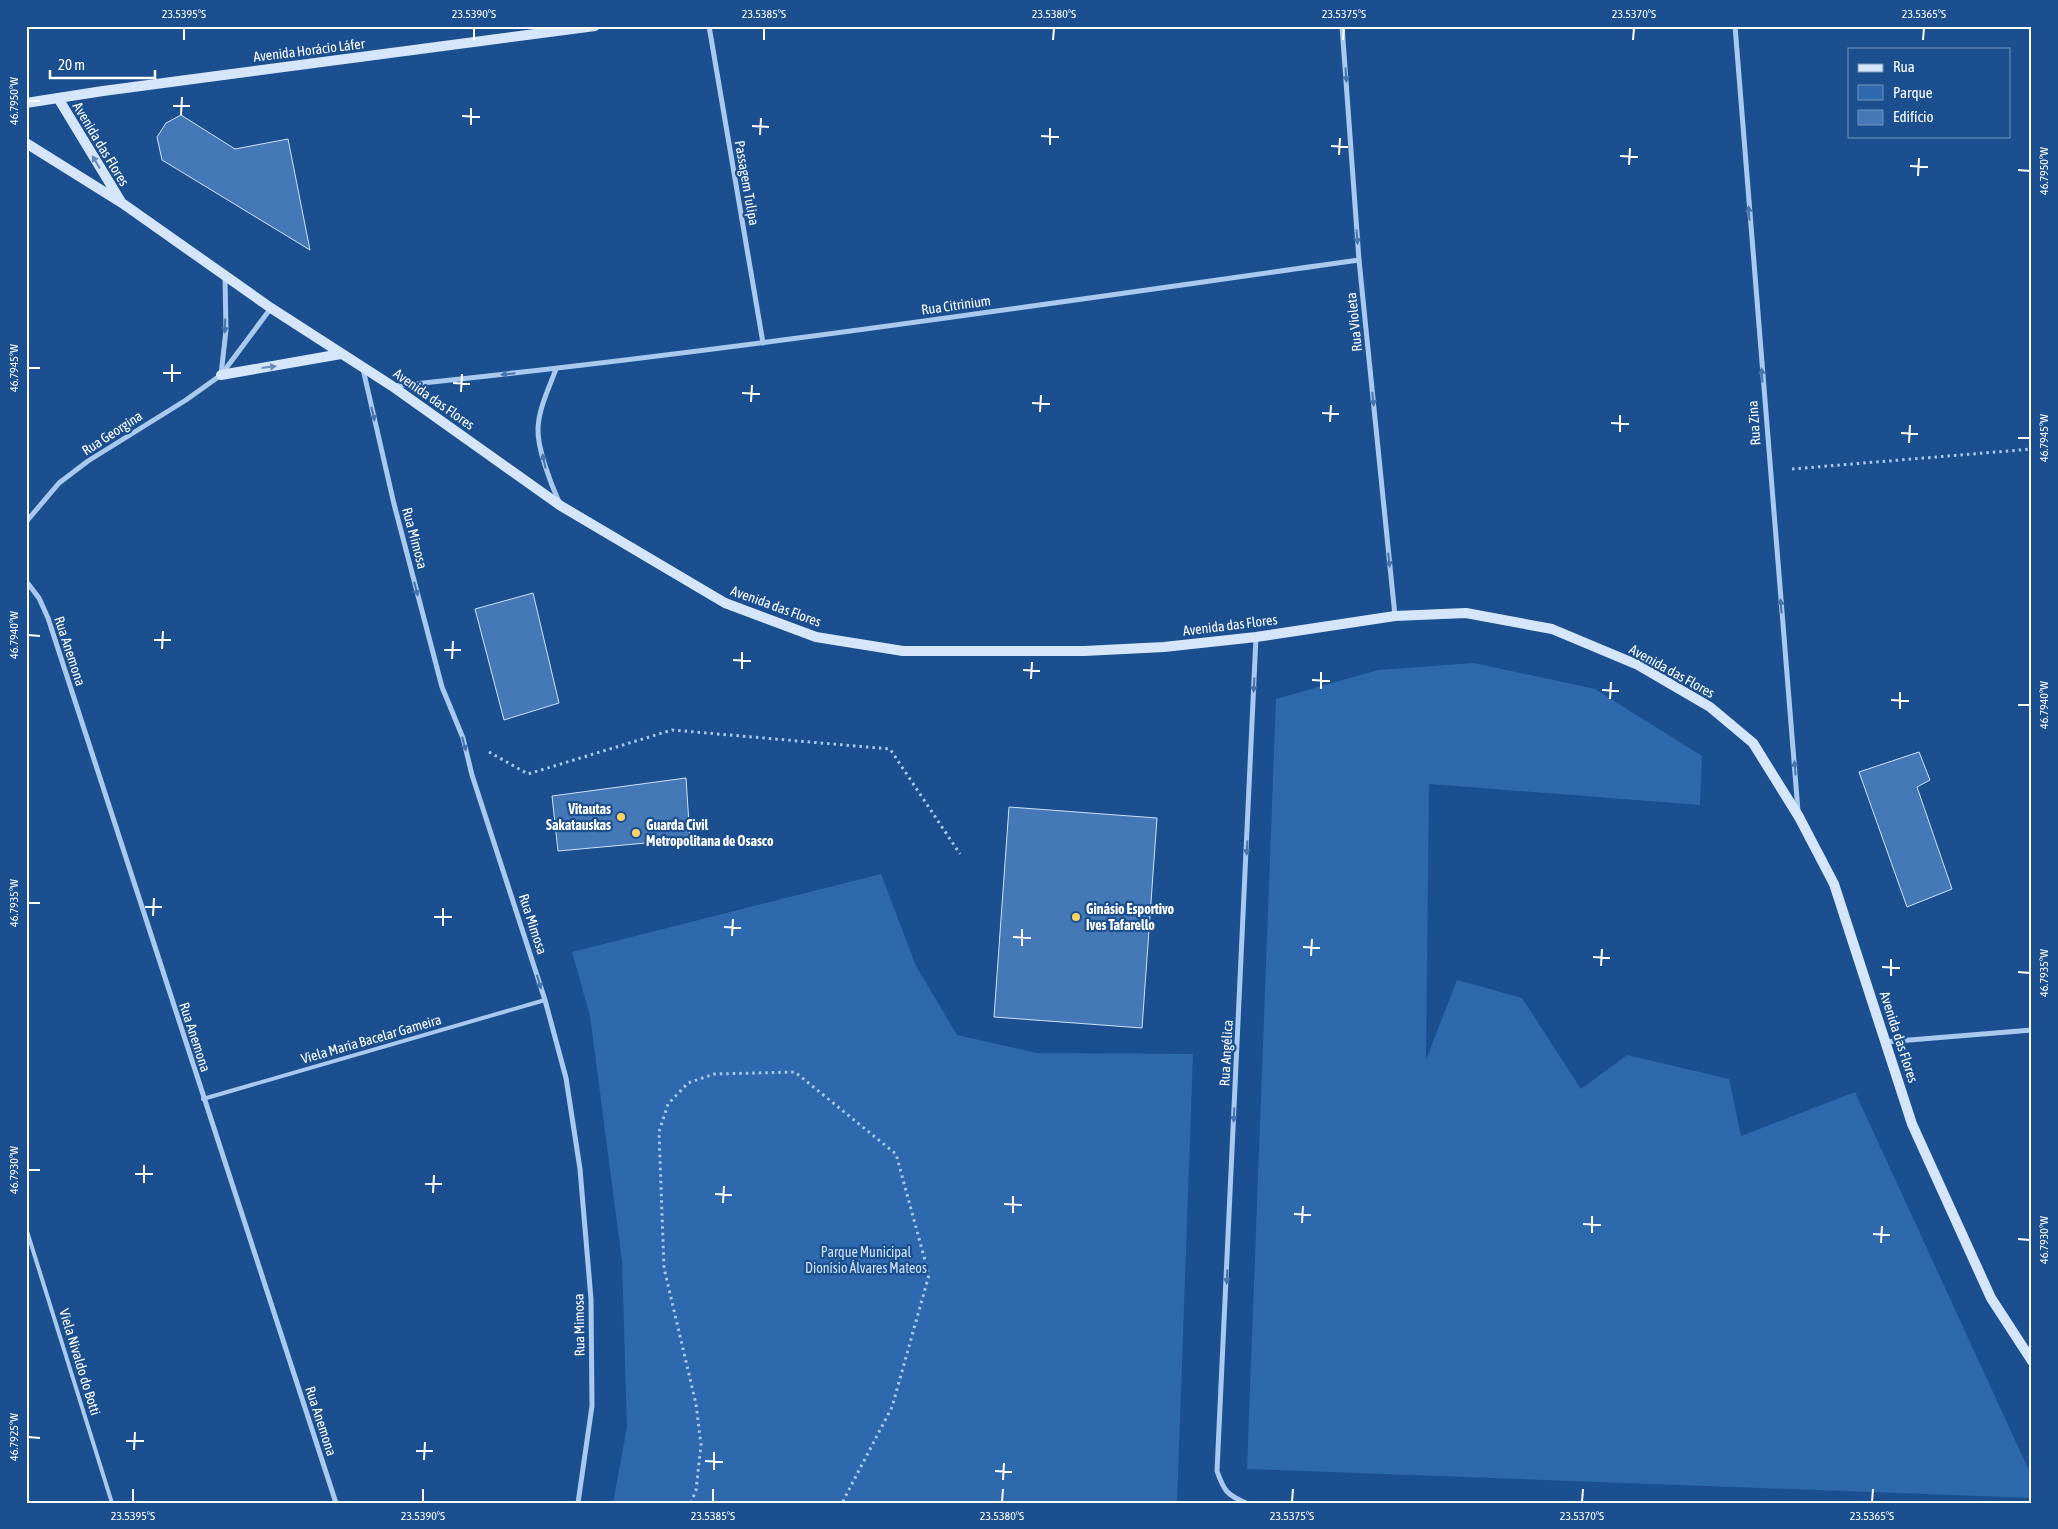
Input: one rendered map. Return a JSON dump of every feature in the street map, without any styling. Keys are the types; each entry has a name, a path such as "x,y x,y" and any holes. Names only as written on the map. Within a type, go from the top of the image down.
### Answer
{"main road":[{"name":"Avenida Horácio Láfer","path":"26,103 595,26"},
{"name":"Avenida das Flores","path":"58,98 122,204"},
{"name":"Avenida das Flores","path":"26,143 122,204 225,278 392,386 560,506 725,603 816,637 903,651 1084,651 1164,647 1256,637 1395,616 1466,613 1552,629 1638,665 1710,707 1753,743 1799,817 1834,884 1912,1124 1991,1298 2032,1362"},
{"path":"221,375 342,354"}],"street":[{"name":"Passagem Tulipa","path":"709,26 763,344"},
{"name":"Rua Violeta","path":"1342,26 1359,260 1395,616"},
{"name":"Rua Zina","path":"1735,26 1769,471 1799,817"},
{"name":"Rua Citrinium","path":"392,386 556,369 763,344 1359,260"},
{"path":"221,375 226,330 225,278"},
{"name":"Rua Georgina","path":"26,522 59,483 88,460 186,400 221,375 271,308"},
{"name":"Rua Mimosa","path":"362,366 394,504 442,687 463,738 472,776 545,1000 566,1078 578,1151 591,1299 592,1406 578,1503"},
{"path":"556,369 545,398 538,429 547,474 560,506"},
{"name":"Rua Anemona","path":"26,581 39,598 48,618 336,1503"},
{"name":"Rua Angélica","path":"1246,1503 1230,1496 1222,1486 1218,1471 1256,637"},
{"path":"1885,1042 2032,1030"}],"lane":[{"name":"Viela Maria Bacelar Gameira","path":"203,1099 545,1000"},
{"name":"Viela Nivaldo do Botti","path":"26,1228 112,1503"}],"path":[{"path":"1769,471 2032,449"},
{"path":"463,738 528,774 672,730 890,749 960,854"},
{"path":"691,1503 696,1490 701,1445 696,1404 664,1268 659,1132 668,1104 688,1083 714,1074 795,1072 896,1154 929,1275 892,1406 842,1503"}],"green space":[{"path":"1474,663 1595,689 1702,756 1700,805 1429,784 1426,1060 1457,980 1522,998 1581,1089 1627,1055 1729,1079 1741,1136 1855,1092 2032,1477 2032,1498 1247,1469 1276,699 1378,670"},
{"name":"Parque Municipal Dionísio Álvares Mateos","path":"881,874 916,966 957,1035 1037,1053 1193,1054 1177,1503 613,1503 627,1427 622,1261 590,1016 572,952"}],"building":[{"path":"181,115 235,149 288,139 310,250 162,160 157,137 166,123"},
{"path":"533,593 559,703 504,720 475,609"},
{"path":"1919,752 1930,780 1917,787 1952,889 1907,907 1859,772"},
{"name":"Vitautas Sakatauskas","path":"686,778 690,839 558,851 552,796"},
{"name":"Ginásio Esportivo Ives Tafarello","path":"1009,807 1157,818 1142,1028 994,1017"}],"place":[{"name":"Vitautas Sakatauskas","path":"621,817"},
{"name":"Guarda Civil Metropolitana de Osasco","path":"636,833"},
{"name":"Ginásio Esportivo Ives Tafarello","path":"1076,917"}]}
